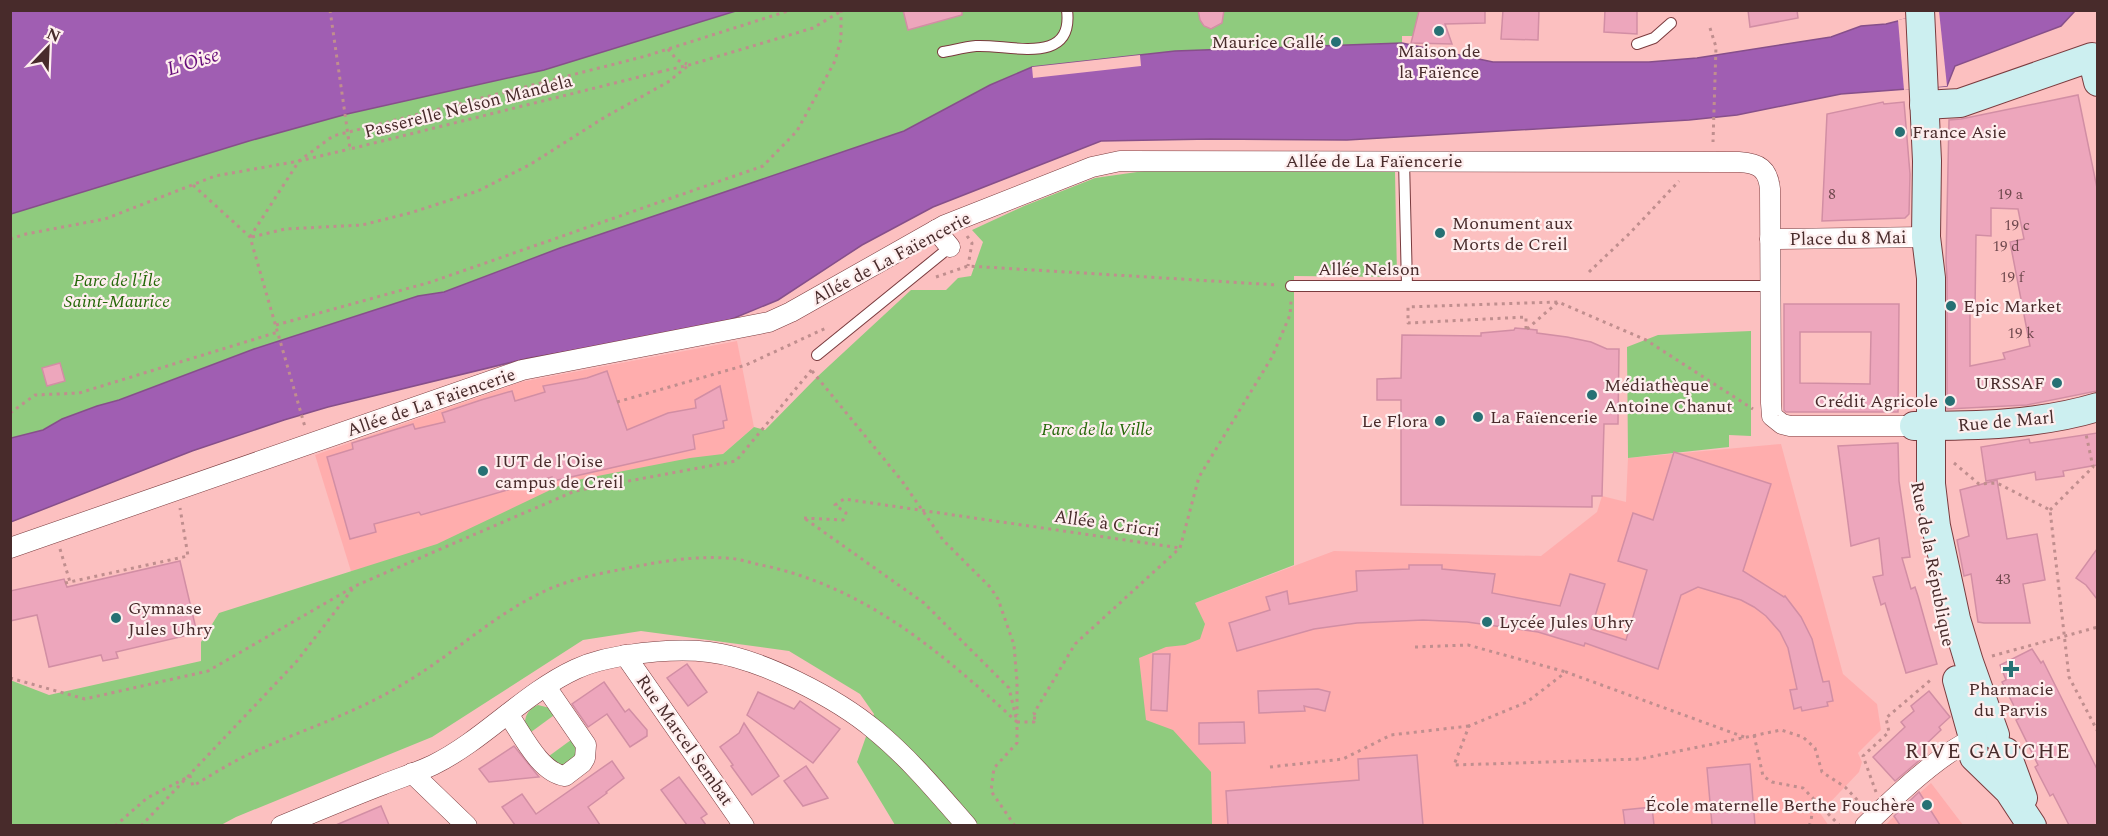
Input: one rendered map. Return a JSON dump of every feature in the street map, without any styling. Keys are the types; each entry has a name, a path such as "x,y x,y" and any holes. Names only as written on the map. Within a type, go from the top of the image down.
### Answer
{"main road":[{"name":"Rue de la République","path":"1920,13 1927,161 1926,237 1916,265 1913,287 1929,426 1916,479 1920,516 1935,591 1966,671 1985,745 2009,791 2033,817"},
{"path":"1923,97 1960,103 2096,65"},
{"name":"Rue de Marl","path":"1929,426 2028,421 2090,409"}],"street":[{"name":"Allée de La Faïencerie","path":"10,548 522,370 769,322 791,312 936,230 1092,167 1111,162 1404,160 1749,162 1763,168 1769,180 1770,189 1770,403 1772,416"},
{"path":"936,230 950,247"},
{"name":"Place du 8 Mai","path":"1770,239 1926,237"},
{"path":"1772,416 1782,424 1790,426 1929,426"},
{"path":"281,825 445,758 546,687 585,664 625,655 686,651 709,652 735,658 761,667 820,694 861,720 906,758 967,825"},
{"name":"Rue Marcel Sembat","path":"625,655 744,825"},
{"path":"508,714 543,765 557,775 565,776 582,763 586,746 546,687"},
{"path":"1874,817 1952,750 1985,745"},
{"path":"412,773 466,825"}],"lane":[{"path":"943,52 976,46 1043,49 1055,45 1064,35 1068,22 1067,10"},
{"path":"1637,44 1654,38 1671,23"},
{"path":"1404,160 1407,286"},
{"path":"817,355 950,247"},
{"name":"Allée Nelson","path":"1291,286 1770,286"},
{"name":"Rue de la République","path":"1966,671 2000,717 2033,817"}],"path":[{"name":"Passerelle Nelson Mandela","path":"330,10 350,149 689,65 813,28 842,11"},
{"path":"250,237 299,161 333,136 668,49 791,10"},
{"path":"276,325 431,282 763,166 797,131 835,61 841,39 842,11"},
{"path":"1710,28 1716,47 1714,142"},
{"path":"250,237 285,229 362,225 410,213 477,191 531,164 604,117 668,82 689,65 677,60 668,49"},
{"path":"10,239 105,219 215,176 350,149"},
{"path":"1698,162 1630,233 1558,302 1526,329 1526,317 1408,323 1408,307 1558,302 1646,340 1751,408 1772,416"},
{"path":"193,185 250,237 303,419"},
{"path":"968,266 1291,286"},
{"name":"Allée à Cricri","path":"804,518 843,520 846,513 836,505 844,499 1180,548 1199,477 1272,357 1290,315 1291,286"},
{"path":"617,402 746,365 827,328"},
{"path":"10,413 35,395 79,393 278,332"},
{"path":"10,678 86,699 208,671 355,586 575,491 736,461 812,370 817,355"},
{"path":"812,370 902,481 944,540 990,587 998,599 1014,645 1017,682 1017,743 994,768 991,791 1015,825"},
{"path":"2050,510 2092,467 2090,409"},
{"path":"1929,426 1947,457 1978,484 1997,483 2050,510"},
{"path":"2092,467 2097,470"},
{"path":"65,583 188,556 177,491"},
{"path":"2050,510 2069,677 2097,732"},
{"path":"55,533 70,582"},
{"path":"1017,722 1034,722 1032,718 1036,718 1034,713 1075,644 1180,548"},
{"path":"141,825 297,661 355,586"},
{"path":"1874,817 1863,756 1889,732 1886,718 1944,669 1966,671 2097,627"},
{"path":"1415,647 1468,645 1566,672 1744,737"},
{"path":"1269,767 1343,759 1391,735 1469,726 1527,702 1566,672"},
{"path":"1469,726 1454,765 1640,759 1781,730 1803,737 1815,748 1822,772 1845,788 1874,817"},
{"path":"1754,735 1763,776 1773,782 1803,788 1840,825"},
{"path":"1809,825 1814,798"}],"shaded area":[{"name":"IUT de l'Oise campus de Creil","path":"737,341 754,427 723,454 354,581 315,455 521,382"},
{"name":"Lycée Jules Uhry","path":"1781,444 1843,674 1877,704 1881,730 1858,753 1862,762 1859,772 1820,813 1829,826 1083,825 1096,640 1334,551 1541,556 1597,512 1602,496 1626,502 1628,458"},
{"name":"École maternelle Berthe Fouchère","path":"1931,783 1963,825 1885,826 1894,816"}],"green space":[{"name":"Parc de l'Île Saint-Maurice","path":"736,11 1419,11 1417,17 1430,26 1431,36 1402,36 1402,43 1175,51 1032,67 990,85 904,131 444,292 418,296 254,349 62,419 43,430 11,438 10,214 249,141 347,114 544,70"},
{"name":"Parc de la Ville","path":"1282,166 1395,172 1397,277 1294,276 1294,565 1195,603 1205,624 1200,639 1185,645 1166,647 1139,658 1146,720 1173,730 1211,772 1212,825 895,825 857,762 874,714 860,694 789,651 641,631 583,640 432,737 221,825 11,825 10,680 49,695 201,661 201,642 219,613 437,544 567,482 690,458 723,454 754,427 765,430 817,377 911,290 946,290 958,278 971,276 983,242 972,230 1024,206 1095,178 1151,170"},
{"path":"1751,331 1751,436 1729,435 1729,447 1628,458 1627,347 1658,335"},
{"path":"538,705 550,708 557,713 527,735 525,726 527,714"},
{"path":"575,737 577,755 563,767 545,759"}],"water":[{"name":"L'Oise","path":"11,10 736,11 544,70 347,114 249,141 11,214"},
{"path":"1937,11 2075,11 2061,26 1955,66 1947,86 1841,94 1737,115 1689,120 1347,140 1101,141 933,207 862,245 778,300 727,321 690,331 529,358 328,407 192,451 11,522 11,438 43,430 62,419 254,349 418,296 444,292 560,248 904,131 990,85 1032,67 1175,51 1402,43 1493,62 1649,62 1697,58 1831,37 1861,26 1886,24"}],"pier":[{"path":"1939,11 1947,86 1904,90 1898,20"},
{"path":"1140,55 1141,66 1033,78 1032,67"}],"building":[{"path":"903,10 962,10 962,15 908,30"},
{"path":"1198,10 1224,10 1222,23 1211,29 1204,26"},
{"name":"Maison de la Faïence","path":"1485,10 1485,23 1445,24 1452,44 1411,43 1419,11"},
{"path":"1503,10 1539,10 1538,40 1501,39"},
{"path":"1605,10 1637,10 1637,34 1604,32"},
{"path":"1748,10 1797,10 1798,18 1750,27"},
{"path":"2078,95 2097,188 2097,391 2027,405 1947,409 1946,261 1949,120","holes":["1991,208 2018,209 2024,239 2010,242 2030,346 2003,353 2005,359 1970,366 1970,311 1975,311 1976,235 1991,236"]},
{"path":"1883,102 1884,104 1904,102 1910,174 1909,214 1905,218 1822,221 1827,114"},
{"path":"1784,304 1899,304 1898,412 1786,412 1784,410","holes":["1800,332 1871,332 1870,384 1800,383"]},
{"name":"La Faïencerie","path":"1515,328 1537,330 1537,333 1591,342 1607,349 1619,349 1618,424 1604,424 1602,496 1592,496 1592,507 1401,505 1401,400 1377,400 1377,379 1401,378 1402,335 1481,336 1481,333 1514,330"},
{"path":"60,363 65,381 47,386 42,368"},
{"path":"607,371 627,430 668,413 696,408 695,400 720,386 727,420 723,421 724,428 693,435 695,449 553,481 552,477 421,515 419,512 374,524 376,532 350,539 327,457 353,449 352,443 413,424 415,429 445,422 442,413 481,400 512,391 515,401 545,392 543,386 587,378"},
{"path":"2097,433 2097,465 2063,471 2064,476 2036,480 2035,472 1986,481 1981,447 2029,439 2030,443"},
{"path":"1898,443 1899,481 1910,557 1902,558 1911,589 1915,587 1918,596 1937,664 1906,673 1885,603 1881,605 1873,577 1883,575 1879,538 1851,546 1838,446"},
{"path":"1674,452 1771,484 1743,571 1785,596 1801,617 1812,639 1823,682 1829,681 1833,701 1827,702 1828,706 1802,711 1801,707 1794,709 1790,690 1797,689 1788,648 1780,632 1766,616 1754,607 1741,600 1698,587 1681,595 1658,669 1585,643 1584,646 1538,632 1467,622 1423,620 1357,623 1314,629 1237,651 1229,623 1270,610 1266,597 1287,591 1289,604 1357,591 1356,571 1409,569 1409,565 1442,565 1442,569 1495,574 1492,593 1560,606 1570,574 1605,584 1591,629 1626,640 1647,570 1618,561 1633,513 1653,520"},
{"path":"1997,480 2007,539 2037,534 2045,580 2023,584 2030,623 1978,622 1971,574 1964,576 1957,540 1969,536 1960,490"},
{"path":"2097,549 2097,599 2086,585 2076,578"},
{"name":"Gymnase Jules Uhry","path":"180,561 197,633 116,652 118,658 103,661 101,655 49,667 37,615 10,621 10,591 64,579 67,587"},
{"path":"2032,649 2041,663 2043,661 2097,769 2097,825 2069,825 2053,794 2050,796 2035,767 2038,765 2016,720 2020,718 2002,682 2006,680 2000,665"},
{"path":"1153,654 1170,654 1167,711 1151,710"},
{"path":"687,664 707,692 688,706 667,678"},
{"path":"604,682 625,712 629,709 647,730 647,736 630,747 607,714 588,727 572,704"},
{"path":"1318,689 1330,692 1325,711 1304,706 1305,711 1259,713 1258,691"},
{"path":"1929,691 1950,717 1939,727 1941,730 1922,748 1927,754 1895,781 1873,757 1905,727 1901,722 1914,711 1911,706"},
{"path":"758,692 794,709 800,701 840,729 813,763 747,715"},
{"path":"1244,722 1245,743 1199,744 1199,723"},
{"path":"744,723 779,776 752,795 720,747 739,733"},
{"path":"514,746 539,777 489,782 479,769"},
{"path":"1417,755 1423,825 1228,825 1226,791 1359,780 1358,759"},
{"path":"612,761 624,778 588,807 600,825 515,825 502,807 522,794 536,814"},
{"path":"1750,764 1755,825 1712,825 1707,768"},
{"path":"806,766 828,798 803,806 784,781"},
{"path":"679,777 707,814 701,818 706,825 687,825 661,790"},
{"path":"1919,792 1940,825 1900,825 1894,816"},
{"path":"381,806 389,825 336,825"},
{"path":"1652,807 1654,825 1625,825 1623,810"}],"place":[{"name":"Maison de la Faïence","path":"1439,31"},
{"name":"Maurice Gallé","path":"1336,42"},
{"name":"France Asie","path":"1900,132"},
{"name":"Monument aux Morts de Creil","path":"1440,233"},
{"name":"Epic Market","path":"1951,306"},
{"name":"URSSAF","path":"2057,383"},
{"name":"Médiathèque Antoine Chanut","path":"1592,395"},
{"name":"Crédit Agricole","path":"1950,401"},
{"name":"La Faïencerie","path":"1478,417"},
{"name":"Le Flora","path":"1440,421"},
{"name":"IUT de l'Oise campus de Creil","path":"483,471"},
{"name":"Gymnase Jules Uhry","path":"116,618"},
{"name":"Lycée Jules Uhry","path":"1487,622"},
{"name":"Pharmacie du Parvis","path":"2011,669"},
{"name":"École maternelle Berthe Fouchère","path":"1927,805"}],"district":[{"name":"RIVE GAUCHE","path":"1988,751"}]}
